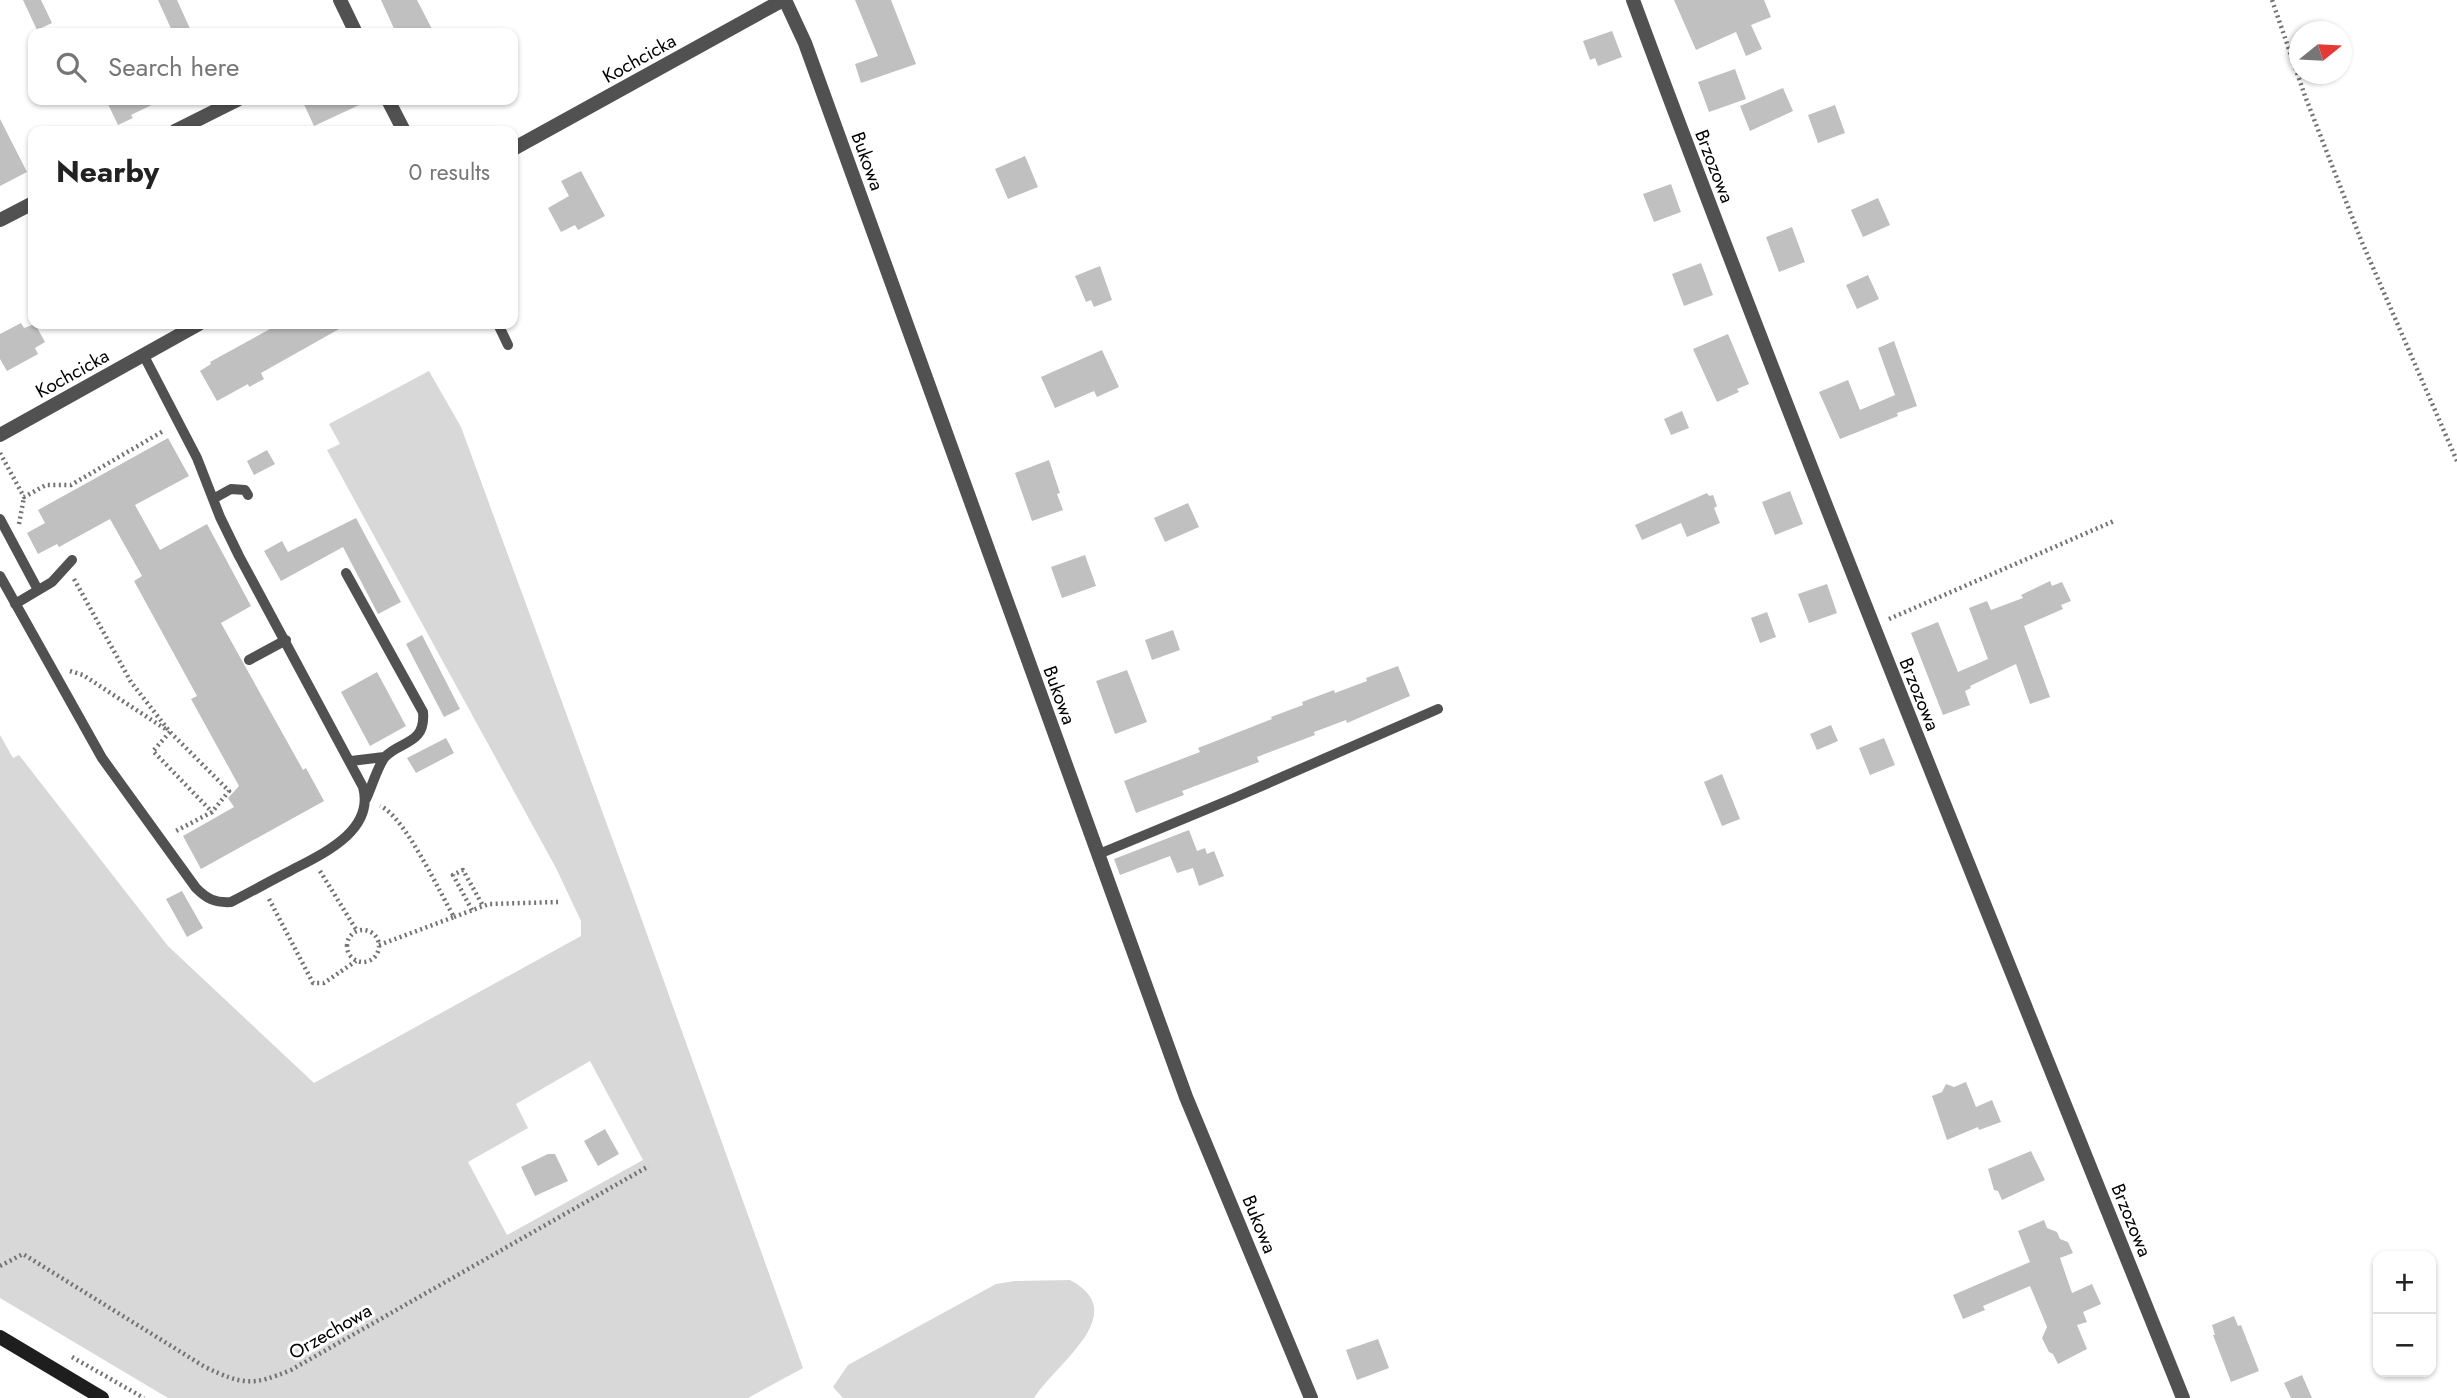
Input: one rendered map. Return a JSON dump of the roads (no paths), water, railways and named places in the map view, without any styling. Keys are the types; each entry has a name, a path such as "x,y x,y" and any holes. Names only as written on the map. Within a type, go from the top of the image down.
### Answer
{"main road":[{"path":"0,1337 102,1398"}],"street":[{"path":"340,0 354,28"},
{"name":"Kochcicka","path":"518,146 784,0"},
{"name":"Bukowa","path":"784,0 804,43 1186,1097 1311,1398"},
{"name":"Brzozowa","path":"1633,0 1708,203 1872,626 2183,1398"},
{"path":"185,126 227,105"},
{"path":"391,105 401,126"},
{"path":"0,220 28,206"},
{"name":"Kochcicka","path":"0,435 190,329"}],"lane":[{"path":"500,329 508,345"},
{"path":"144,356 197,458 239,556 351,761 366,800"},
{"path":"214,499 236,488 245,490 248,495"},
{"path":"0,519 38,590"},
{"path":"15,604 52,582 69,563"},
{"path":"346,573 423,712 424,719 418,734 411,742 384,757 351,761"},
{"path":"0,576 110,771 196,888 215,902 231,902 312,859 347,835 362,814 384,757"},
{"path":"249,660 286,640"},
{"path":"1099,854 1222,804 1438,709"}]}
